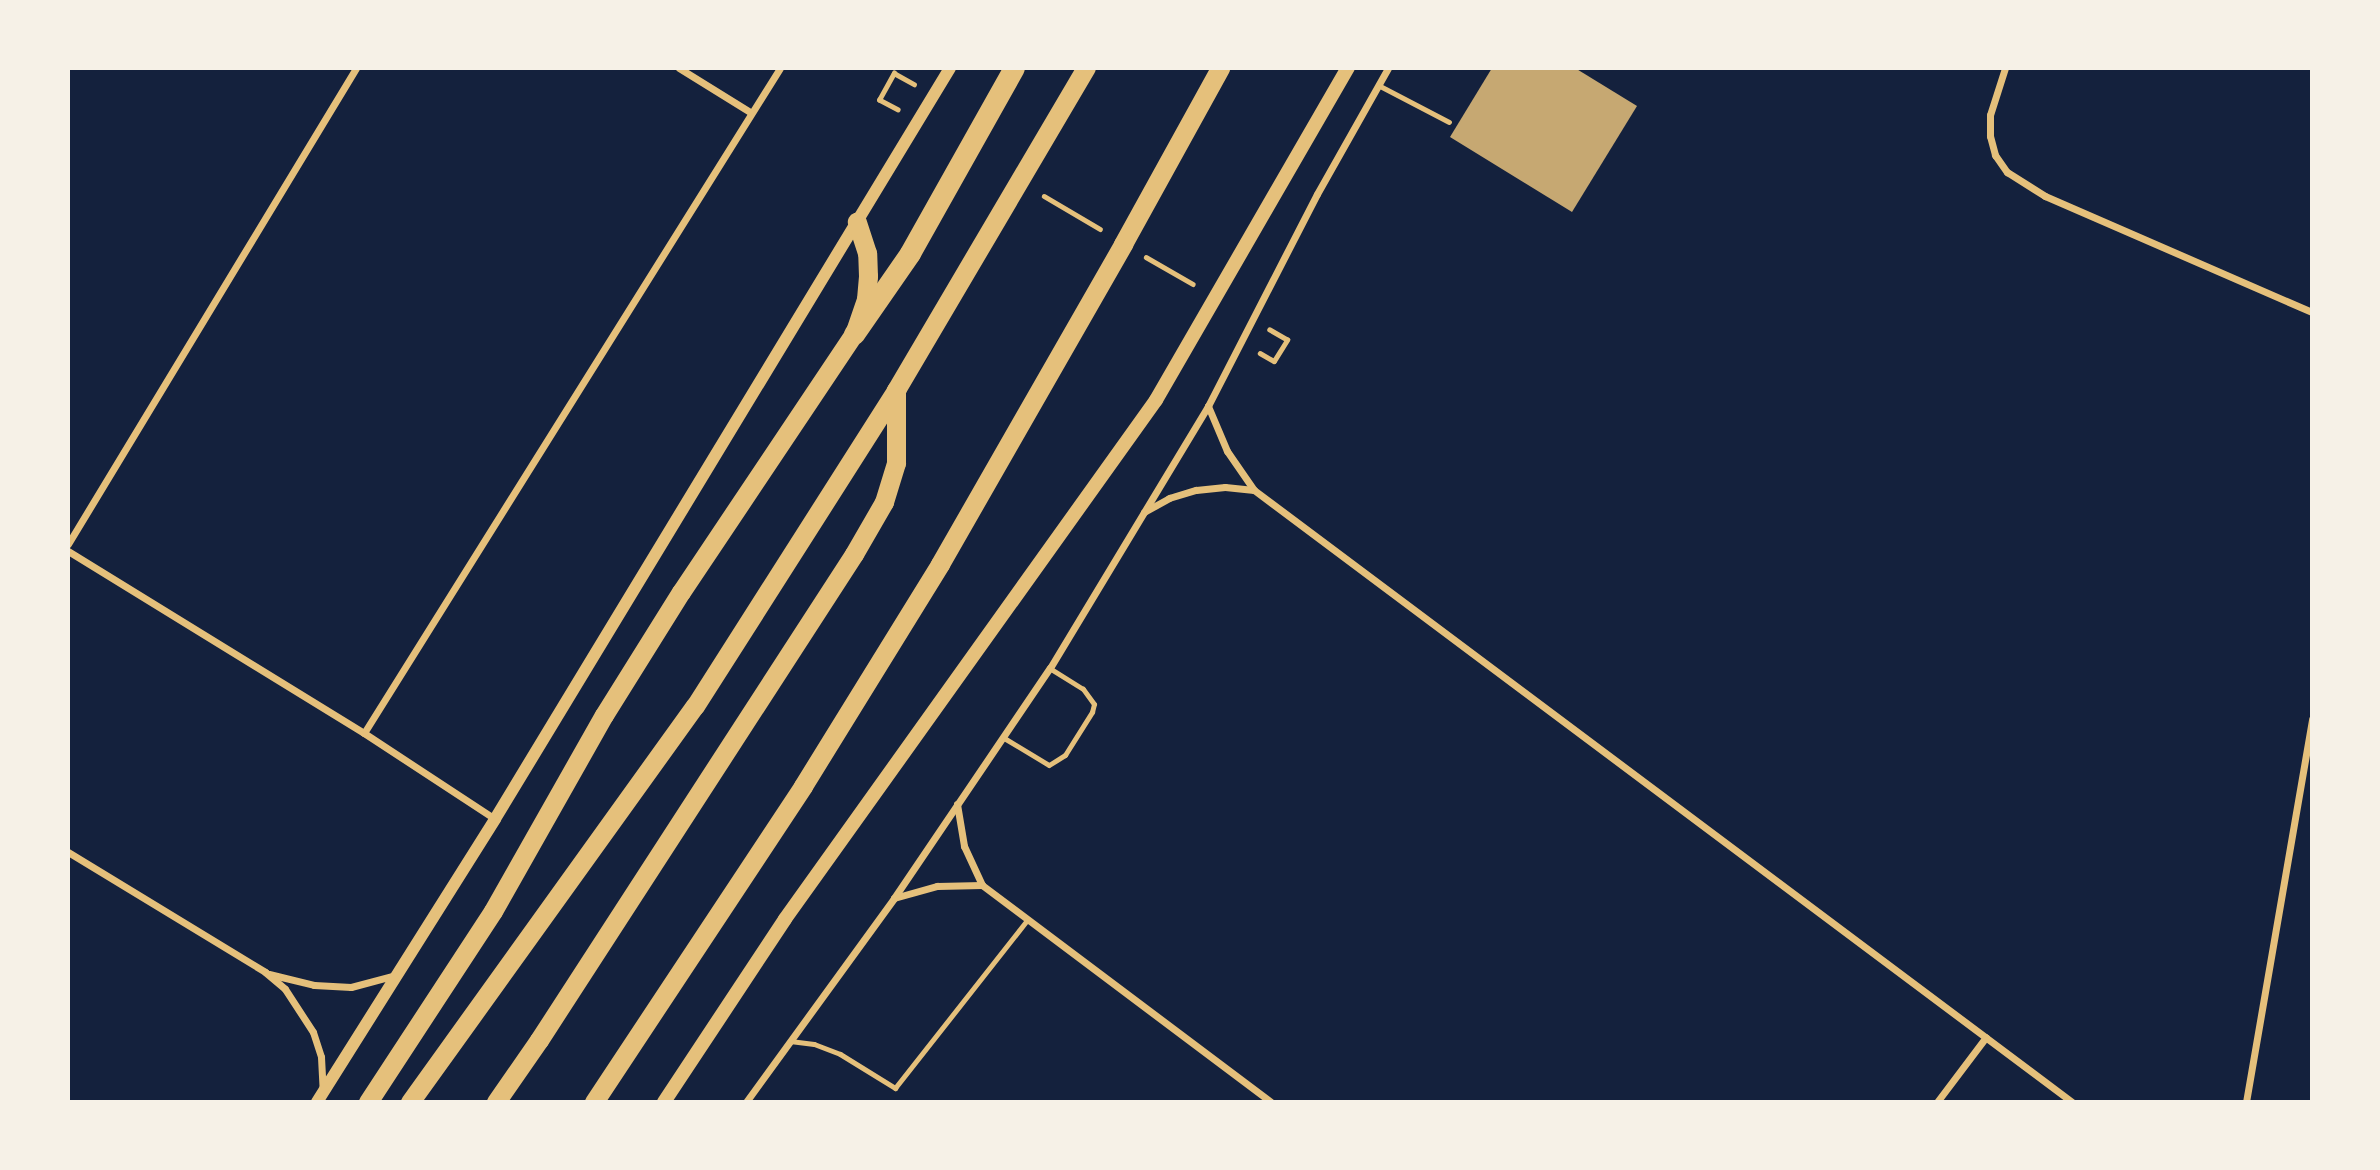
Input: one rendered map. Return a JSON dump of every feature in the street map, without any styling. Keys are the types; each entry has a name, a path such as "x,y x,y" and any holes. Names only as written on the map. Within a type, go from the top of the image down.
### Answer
{"highway":[{"path":"368,1102 494,911 604,715 674,603 910,253 1014,68"},
{"path":"410,1102 695,706 896,390 1086,68"},
{"path":"594,1102 803,786 940,564 1220,68"},
{"path":"854,334 866,299 869,276 867,253 857,222"},
{"path":"496,1102 839,578 884,502 896,463 896,390"}],"main road":[{"path":"664,1102 785,919 1156,400 1348,68"}],"street":[{"path":"68,544 356,68"},
{"path":"679,68 750,112"},
{"path":"364,733 780,68"},
{"path":"321,1097 495,819 950,68"},
{"path":"746,1102 894,898 1050,668 1208,406 1388,68"},
{"path":"2005,68 1990,115 1990,136 1995,155 2007,172 2045,196 2312,312"},
{"path":"1208,406 1227,451 1254,490 2072,1102"},
{"path":"1144,513 1169,498 1196,489 1225,487 1254,490"},
{"path":"68,551 364,733 495,819"},
{"path":"2246,1102 2312,719"},
{"path":"957,804 964,846 982,885 1271,1102"},
{"path":"68,852 265,972 285,989 313,1032 321,1058 321,1097"},
{"path":"894,898 937,886 982,885"},
{"path":"265,972 314,985 351,987 396,975"},
{"path":"1937,1102 1986,1037"}],"lane":[{"path":"1378,85 1449,122"},
{"path":"1004,737 1049,765 1065,755 1094,704 1083,689 1050,668"},
{"path":"790,1041 814,1044 840,1054 895,1088 1027,920"}],"path":[{"path":"904,114 879,100 894,73 919,87"},
{"path":"1036,191 1108,234"},
{"path":"1144,255 1203,290"},
{"path":"1255,349 1274,361 1287,340 1263,326"}],"building":[{"path":"1492,68 1575,68 1637,106 1572,212 1450,137"}]}
